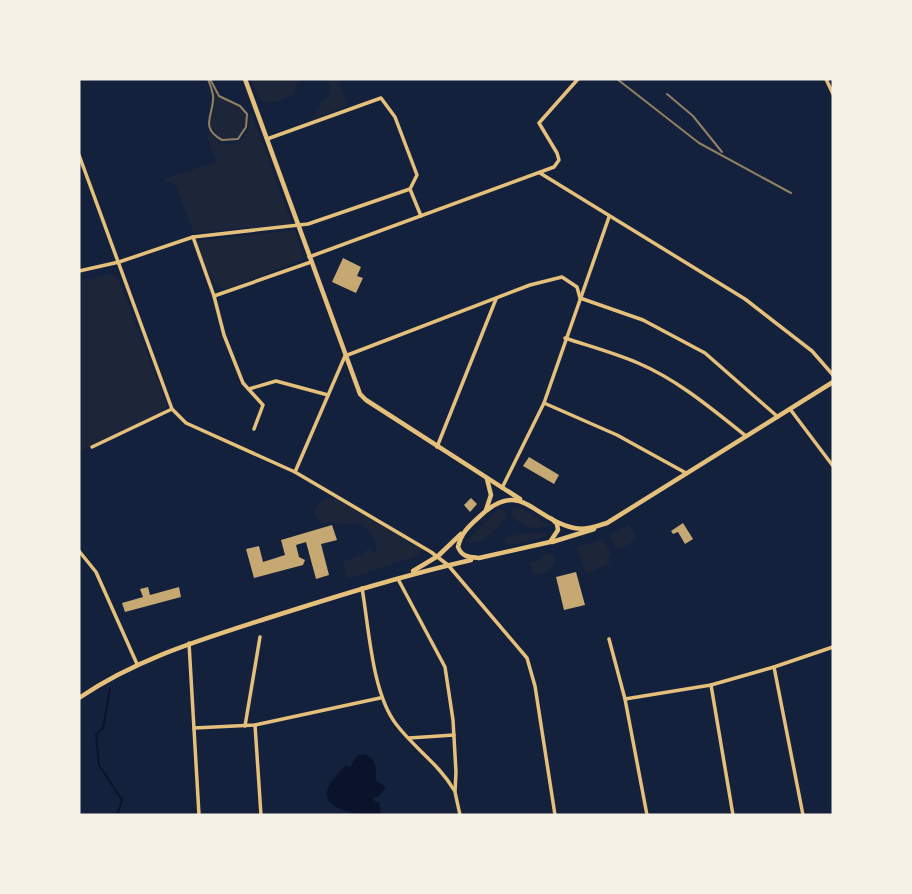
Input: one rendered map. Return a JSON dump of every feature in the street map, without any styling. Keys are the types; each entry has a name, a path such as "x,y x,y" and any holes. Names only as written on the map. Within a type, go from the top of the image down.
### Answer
{"main road":[{"path":"245,79 345,356 363,398 552,519 576,528 607,523"},
{"path":"79,698 136,663 189,643 397,577 586,533 607,523 833,382"},
{"path":"486,510 491,495 487,478"},
{"path":"410,574 438,556 486,510 505,500 526,503"},
{"path":"550,542 558,530 552,519"},
{"path":"464,531 458,543 460,552 468,557 479,558"}],"street":[{"path":"214,296 554,167 559,160 557,153 539,123 578,79"},
{"path":"825,79 833,94"},
{"path":"79,271 119,262 192,237 297,226 410,189 417,175 395,117 381,98 267,139"},
{"path":"79,155 172,409 186,423 295,472 438,556 447,565 527,658 536,686 555,815"},
{"path":"540,173 744,299 812,351 833,374"},
{"path":"410,189 421,216"},
{"path":"502,488 544,402 610,216"},
{"path":"192,237 214,296 223,334 243,383 263,405 254,429"},
{"path":"295,472 345,356 551,279 562,277 577,288 580,298"},
{"path":"437,447 496,298"},
{"path":"580,298 643,320 705,353 778,417"},
{"path":"565,338 637,362 707,405 746,436"},
{"path":"249,389 276,381 328,395"},
{"path":"544,402 617,435 686,473"},
{"path":"92,447 172,409"},
{"path":"790,409 833,466"},
{"path":"829,460 833,457"},
{"path":"79,551 96,572 136,663"},
{"path":"397,577 445,667 453,720 455,792 460,815"},
{"path":"362,587 380,698 396,724 446,776 455,792"},
{"path":"246,726 260,637"},
{"path":"609,639 625,699 647,815"},
{"path":"189,643 199,815"},
{"path":"625,699 711,685 833,648"},
{"path":"774,667 803,815"},
{"path":"711,685 733,815"},
{"path":"194,728 255,725 380,698"},
{"path":"453,720 456,774"},
{"path":"255,725 261,815"},
{"path":"409,738 454,734"},
{"path":"446,776 456,774"}],"shaded area":[{"path":"251,79 302,79 296,85 294,94 279,101 262,102"},
{"path":"327,79 338,79 347,106 310,120 320,108 321,102 329,97"},
{"path":"213,89 239,108 246,117 244,130 235,138 218,136 210,126"},
{"path":"252,115 292,224 194,233 175,184 163,179 216,162 206,133 209,132 221,144 234,144 243,139 248,129 249,116"},
{"path":"295,230 304,259 227,289 220,287 210,277 196,241"},
{"path":"111,274 118,278 167,405 163,412 79,452 79,281"},
{"path":"325,499 336,499 346,504 426,550 414,557 347,579 343,562 368,549 375,553 377,546 371,532 362,523 336,525 333,522 319,522 314,511"},
{"path":"518,506 549,525 534,528 520,523 512,517 511,509"},
{"path":"498,509 505,510 506,518 493,532 478,542 465,542"},
{"path":"629,524 637,539 618,550 609,535"},
{"path":"525,533 548,536 506,546 504,538"},
{"path":"603,539 611,554 608,556 610,563 586,574 577,548"},
{"path":"553,554 556,565 551,566 550,571 533,575 530,563 541,560 540,556"},
{"path":"364,754 374,762 376,781 386,787 379,796 374,797 374,801 379,802 381,814 346,811 330,802 327,796 328,788 336,776 345,766 350,767 357,756"}],"building":[{"path":"343,258 361,267 357,276 363,278 356,293 332,282"},
{"path":"529,457 559,475 554,484 523,466"},
{"path":"471,498 477,504 470,512 464,505"},
{"path":"683,523 693,539 685,544 678,532 673,534 671,531"},
{"path":"332,525 337,540 321,544 329,575 316,579 306,542 296,545 299,557 305,560 303,565 254,578 246,549 259,546 263,562 285,555 281,540"},
{"path":"576,572 585,605 564,610 556,577"},
{"path":"148,587 150,595 179,587 181,597 125,612 122,603 143,597 140,589"}],"waterway":[{"path":"110,689 103,728 96,735 99,765 122,800 117,815"}],"tram line":[{"path":"208,79 213,95 209,120 211,130 222,140 238,139 246,127 247,114 240,106 219,96 210,79"}],"railway":[{"path":"617,79 699,143 791,193"},
{"path":"667,94 693,116 722,152"}]}
